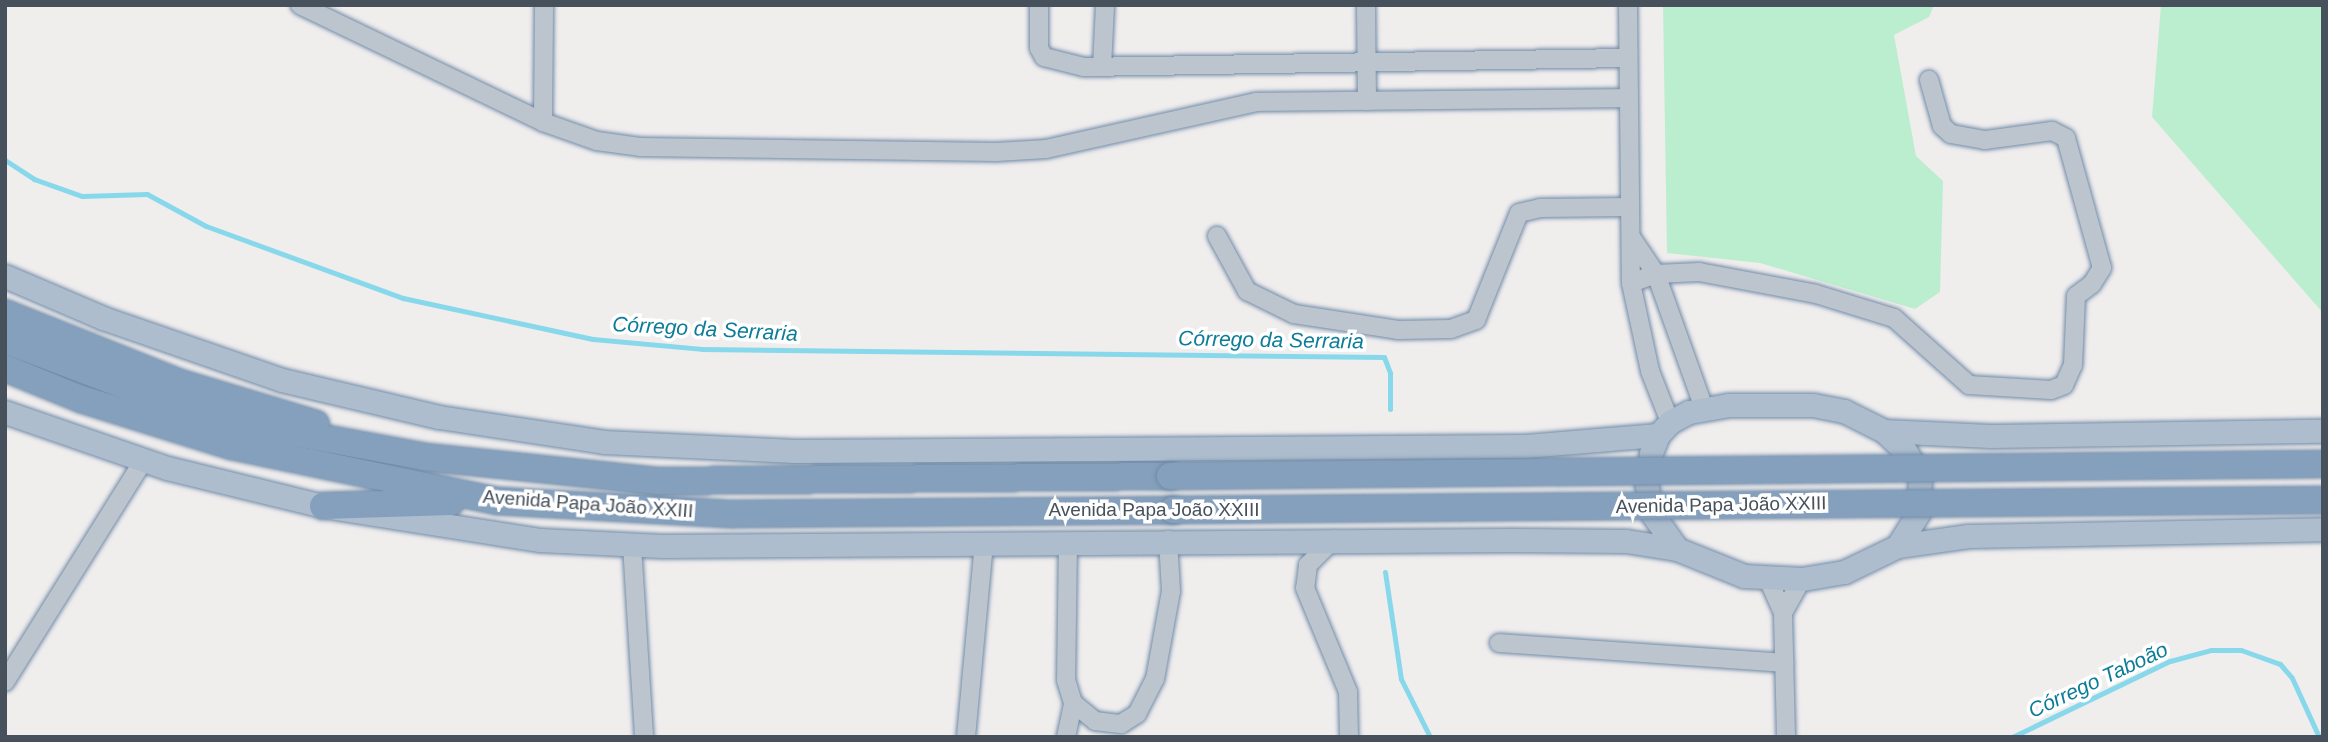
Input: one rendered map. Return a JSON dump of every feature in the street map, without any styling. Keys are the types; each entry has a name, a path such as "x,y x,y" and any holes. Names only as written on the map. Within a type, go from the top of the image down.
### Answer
{"highway":[{"path":"5,313 180,383 425,457"},
{"name":"Avenida Papa João XXIII","path":"5,340 132,389 230,421 425,457 659,481 2323,464"},
{"name":"Avenida Papa João XXIII","path":"5,368 81,399 232,446 498,501 734,514 2323,500"},
{"path":"323,506 498,501"}],"main road":[{"path":"5,276 103,318 282,380 439,417 604,442 795,450 1526,446 1664,428 1704,408 1813,405 1844,411 1884,431 1906,452 1920,476 1919,512 1898,546"},
{"name":"Avenida Papa João XXIII","path":"5,412 143,461 323,506 540,540 632,544 1596,540 1677,549"},
{"path":"1664,428 1646,482 1651,512 1677,549 1721,569 1768,579 1802,579 1854,568 1898,546 1968,536 2323,529"},
{"path":"1884,431 1990,436 2323,431"}],"street":[{"path":"300,5 320,11 543,122 597,141 640,147 996,152 1046,149 1256,102 1627,98"},
{"path":"543,122 544,5"},
{"path":"1039,5 1039,48 1044,57 1066,65 1102,67 1628,58"},
{"path":"1102,67 1105,5"},
{"path":"1366,5 1367,101"},
{"path":"1628,5 1631,283 1664,428"},
{"path":"1631,283 1656,274 1699,272 1737,278 1881,313 1915,333 1946,368 1969,385 2051,390 2064,385 2073,365 2076,296 2092,284 2102,268 2066,138 2052,131 1985,140 1951,134 1942,126 1929,80"},
{"path":"1217,236 1247,291 1294,314 1398,330 1451,329 1476,320 1519,213 1540,208 1629,206"},
{"path":"1631,237 1656,274 1704,408"},
{"path":"5,682 143,461"},
{"path":"1334,539 1308,565 1305,588 1348,692 1349,737"},
{"path":"1073,703 1109,730 1138,714 1155,679 1171,591 1168,540"},
{"path":"1066,737 1073,703 1066,680 1068,542"},
{"path":"632,544 644,737"},
{"path":"966,737 984,544"},
{"path":"1768,579 1783,613 1786,737"},
{"path":"1783,613 1802,579"},
{"path":"1499,643 1784,663"}],"green space":[{"path":"1663,5 1934,5 1929,17 1894,35 1916,156 1943,181 1940,292 1915,309 1760,263 1667,253"},
{"path":"2161,5 2323,5 2323,313 2152,117"}],"waterway":[{"name":"Córrego da Serraria","path":"5,160 34,179 82,196 147,194 206,226 403,298 593,339 702,349 1384,357 1390,373 1390,409"},
{"name":"Córrego da Serraria","path":"1385,572 1401,679 1430,737"},
{"name":"Córrego Taboão","path":"2012,737 2170,661 2211,650 2241,650 2280,664 2292,678 2319,737"}]}
